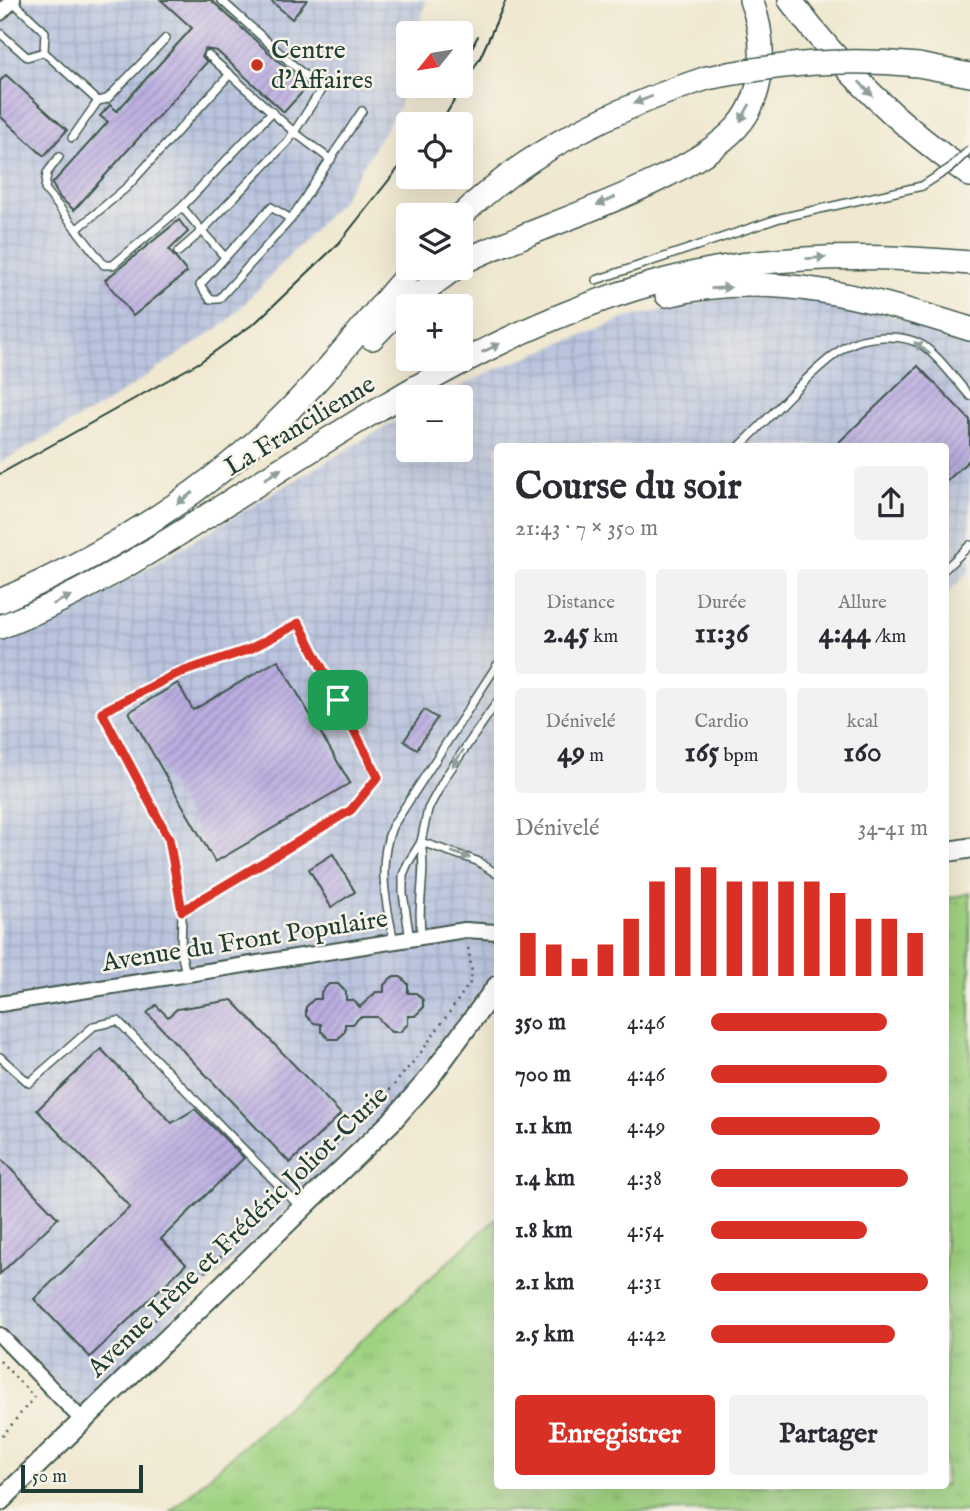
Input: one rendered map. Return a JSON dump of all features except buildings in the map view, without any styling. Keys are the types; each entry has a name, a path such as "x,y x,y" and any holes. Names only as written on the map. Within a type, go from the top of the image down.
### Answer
{"highway":[{"path":"473,258 668,174 706,154 738,126 754,96 762,50 751,0"},
{"path":"790,0 813,32 878,101 933,149 970,174"},
{"path":"473,206 506,179 578,130 617,111 707,78 773,66 842,60 918,65 970,75"},
{"name":"La Francilienne","path":"0,627 107,576 326,441 601,289 715,269 812,258 866,256 970,263"},
{"name":"La Francilienne","path":"0,601 111,546 196,491 275,424 330,367 403,280"},
{"path":"330,367 355,356 402,307 439,280"},
{"path":"601,289 635,303 672,294 718,288 792,287 852,295 970,329"}],"main road":[{"path":"949,851 970,848"},
{"name":"Avenue Irène et Frédéric Joliot-Curie","path":"0,1501 415,1096 494,990"}],"street":[{"path":"0,13 12,0"},
{"name":"Avenue du Front Populaire","path":"0,1004 466,930 494,932"},
{"path":"0,1335 83,1421"}],"lane":[{"path":"12,0 45,32 44,52"},
{"path":"178,252 275,156 321,90 221,0"},
{"path":"0,33 27,57 44,52"},
{"path":"72,138 98,101 107,99 166,38"},
{"path":"44,52 98,101"},
{"path":"208,55 294,132 331,160"},
{"path":"76,229 127,187 230,75"},
{"path":"291,219 271,207 201,285 210,299 219,299 291,219 362,111"},
{"path":"59,158 47,173 45,188 104,265 113,265 182,207 272,112"},
{"path":"601,289 780,218 922,186 950,168 970,149"},
{"path":"182,207 225,257"},
{"path":"743,443 826,363 847,346 861,341 895,337 924,346 970,396"},
{"path":"949,565 970,545"},
{"path":"182,911 351,810 378,777 299,623 250,649 176,674 102,712 169,839 182,911 181,952 187,976"},
{"path":"394,943 383,865 386,843 392,827 494,670"},
{"path":"416,939 424,883 421,842 428,809 446,776 494,706"},
{"path":"421,842 477,861 494,872"},
{"path":"416,939 403,875 421,842"},
{"path":"0,1057 29,1083 94,1026 118,1021 301,1209"}],"path":[{"path":"104,1369 379,1103 422,1051 470,983 472,973 467,939"},
{"path":"0,1361 34,1396 0,1439"}],"shaded area":[{"path":"0,0 426,0 421,21 396,21 396,98 401,98 399,107 341,201 227,322 108,402 0,463"},
{"path":"798,298 872,310 970,339 970,571 949,592 949,443 494,443 494,973 387,1112 171,1319 81,1411 0,1326 0,641 45,625 112,589 396,420 396,462 473,462 473,385 463,385 626,318 710,300"}],"green space":[{"path":"970,893 970,1511 171,1511 494,1221 494,1489 949,1489 949,898"}],"tram line":[{"path":"447,112 480,58 506,0"},
{"path":"473,45 478,36"},
{"path":"0,474 200,362 256,322 339,243 396,171"}],"place":[{"name":"Centre d'Affaires","path":"257,65"}],"route":[{"path":"299,623 338,700 378,777 351,810 182,911 169,839 102,712 176,674 250,649 299,623"}]}
